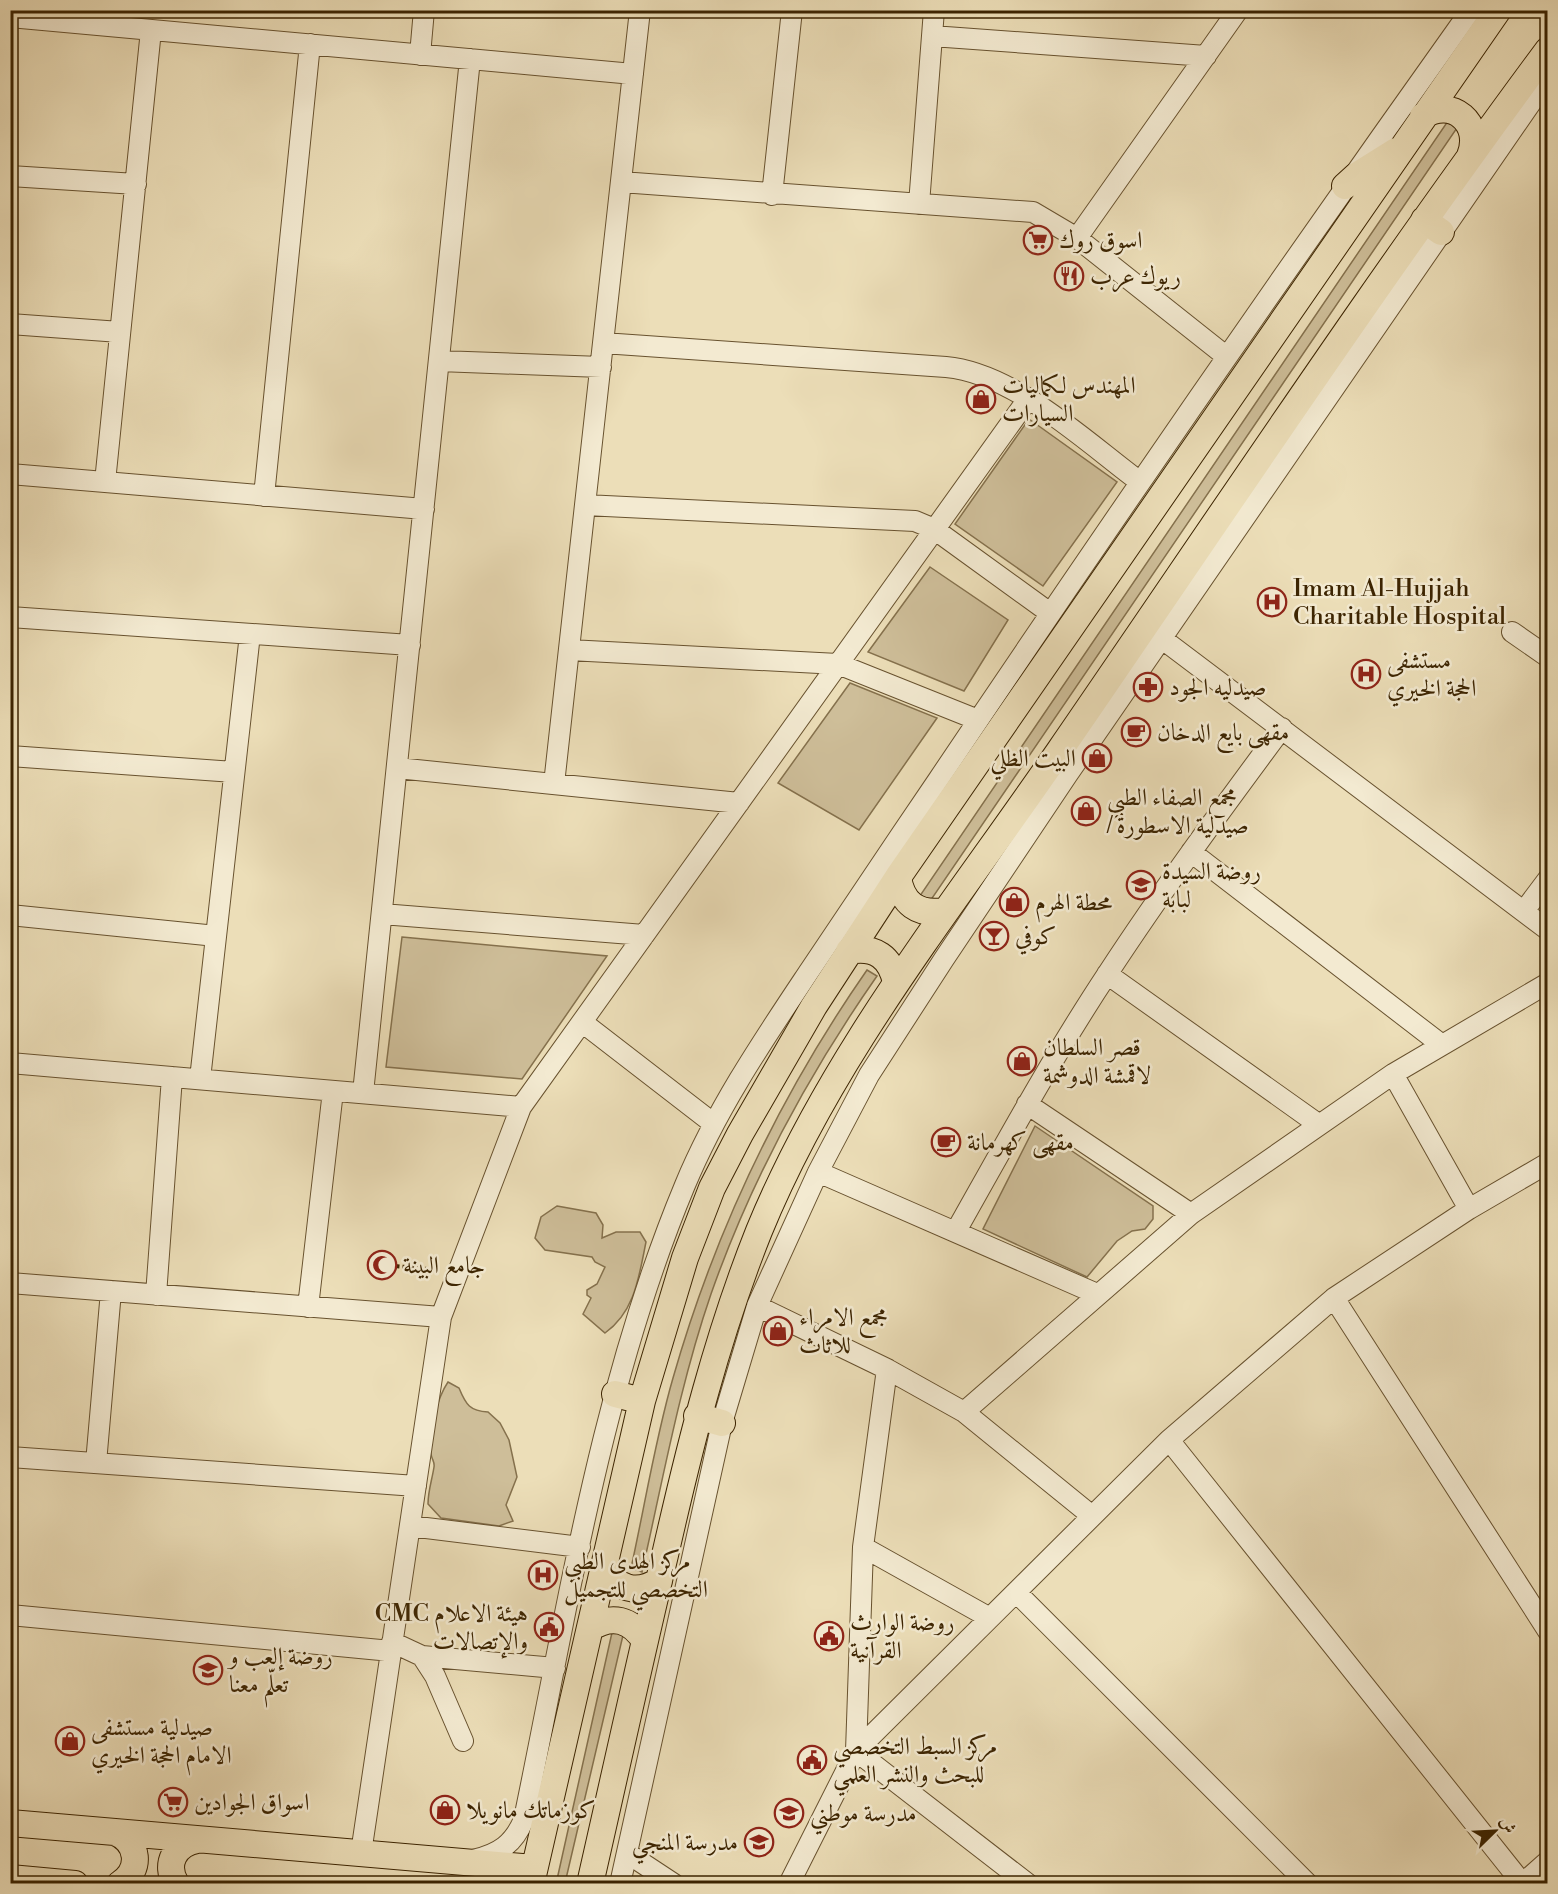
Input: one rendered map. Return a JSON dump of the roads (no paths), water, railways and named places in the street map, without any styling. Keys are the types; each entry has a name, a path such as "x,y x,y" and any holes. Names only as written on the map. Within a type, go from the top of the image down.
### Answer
{"main road":[{"path":"10,1823 467,1862 532,1876 642,1401 685,1258 712,1188 785,1055 849,951 898,878 989,725 1498,10"},
{"path":"590,1884 697,1416 759,1232 790,1163 858,1043 944,911 1060,768 1432,226 1470,156 1548,50"},
{"path":"1346,186 1356,176 1392,155 1417,126 1439,109 1447,109 1463,116 1473,130 1474,139 1470,156"},
{"path":"898,878 900,891 907,902 918,910 931,913 944,911"},
{"path":"849,951 862,949 881,955 893,969 896,983"},
{"path":"615,1394 642,1401"},
{"path":"697,1416 722,1423"},
{"path":"604,1567 610,1578 621,1586 641,1589 659,1581"},
{"path":"590,1629 601,1621 614,1619 627,1622 638,1630 645,1641"},
{"path":"467,1862 499,1857 518,1848 533,1835 548,1806"},
{"path":"116,1832 132,1846 136,1859 132,1873 120,1884"},
{"path":"176,1884 171,1870 173,1855 183,1844 197,1840"},
{"path":"10,1878 75,1884"}],"street":[{"path":"420,55 424,10"},
{"path":"555,784 640,10"},
{"path":"772,195 792,10"},
{"path":"919,204 934,10"},
{"path":"1077,238 1238,10"},
{"path":"467,1862 502,1850 519,1832 524,1819 580,1547 615,1394 641,1301 686,1182 714,1124 761,1043 989,725 1050,613 1471,10"},
{"path":"10,17 57,16 151,30 633,74"},
{"path":"105,482 151,30"},
{"path":"932,36 1206,56"},
{"path":"264,495 310,45"},
{"path":"363,1093 470,59"},
{"path":"620,1884 722,1423 757,1306 818,1172 869,1075 1060,768 1161,638 1432,226 1548,78"},
{"path":"10,176 136,184"},
{"path":"621,182 772,195 1022,210 1044,217 1077,238 1227,357"},
{"path":"10,324 120,332"},
{"path":"603,343 962,369 993,378 1028,399 1140,482"},
{"path":"439,361 601,367"},
{"path":"361,1853 441,1317 521,1107 1028,399"},
{"path":"10,474 424,509"},
{"path":"585,505 904,519 925,524 1050,613"},
{"path":"10,617 410,645"},
{"path":"1512,632 1548,657"},
{"path":"200,1079 250,634"},
{"path":"1161,638 1548,930"},
{"path":"569,650 838,664 989,725"},
{"path":"956,1231 1028,1104 1107,974 1191,852 1282,728"},
{"path":"10,756 234,772"},
{"path":"397,768 739,803"},
{"path":"1191,852 1442,1045"},
{"path":"1524,911 1548,879"},
{"path":"382,914 644,935"},
{"path":"10,915 216,936"},
{"path":"1107,974 1318,1124"},
{"path":"964,1412 1191,1214 1393,1074 1548,983"},
{"path":"582,1022 714,1124"},
{"path":"10,1063 521,1107"},
{"path":"1393,1074 1469,1209"},
{"path":"156,1295 172,1077"},
{"path":"308,1307 333,1091"},
{"path":"1028,1104 1191,1214"},
{"path":"789,1884 856,1751 1169,1440 1334,1298 1469,1209 1548,1163"},
{"path":"818,1172 1097,1294"},
{"path":"10,1283 441,1317"},
{"path":"96,1463 111,1291"},
{"path":"1334,1298 1548,1632"},
{"path":"757,1306 887,1369 964,1412 1092,1516"},
{"path":"856,1751 863,1547 887,1369"},
{"path":"1169,1440 1522,1883 1548,1860"},
{"path":"10,1457 416,1486"},
{"path":"410,1526 580,1547"},
{"path":"863,1547 990,1618"},
{"path":"1016,1592 1308,1884"},
{"path":"10,1615 392,1646 422,1656 555,1668"},
{"path":"422,1656 435,1676 463,1741"},
{"path":"856,1751 1028,1884"},
{"path":"627,1853 674,1884"}],"place":[{"name":"اسوق روك","path":"1038,240"},
{"name":"ريوك عرب","path":"1069,276"},
{"name":"المهندس لكماليات السيارات","path":"981,399"},
{"name":"Imam Al-Hujjah Charitable Hospital","path":"1272,602"},
{"name":"مستشفى الحجة الخيري","path":"1366,674"},
{"name":"صيدليه الجود","path":"1148,687"},
{"name":"مقهى بايع الدخان","path":"1136,732"},
{"name":"البيت الظلي","path":"1097,758"},
{"name":"مجمع الصفاء الطبي / صيدلية الاسطورة","path":"1086,811"},
{"name":"روضة السيدة لبابة","path":"1141,885"},
{"name":"محطة الهرم","path":"1014,902"},
{"name":"كوفي","path":"994,936"},
{"name":"قصر السلطان لاقمشة الدوشمة","path":"1022,1061"},
{"name":"مقهى كهرمانة","path":"946,1142"},
{"name":"جامع البينة","path":"382,1265"},
{"name":"مجمع الامراء للاثاث","path":"778,1331"},
{"name":"مركز الهدى الطبي التخصصي للتجميل","path":"543,1575"},
{"name":"CMC هيئة الاعلام والإتصالات","path":"549,1627"},
{"name":"روضة الوارث القرآنية","path":"829,1636"},
{"name":"روضة إلعب و تعلّم معنا","path":"208,1670"},
{"name":"صيدلية مستشفى الامام الحجة الخيري","path":"70,1741"},
{"name":"مركز السبط التخصصي للبحث والنشر العلمي","path":"812,1760"},
{"name":"اسواق الجوادين","path":"173,1802"},
{"name":"كوزماتك مانويلا","path":"445,1810"},
{"name":"مدرسة موطني","path":"789,1813"},
{"name":"مدرسة المنجي","path":"759,1842"}]}
